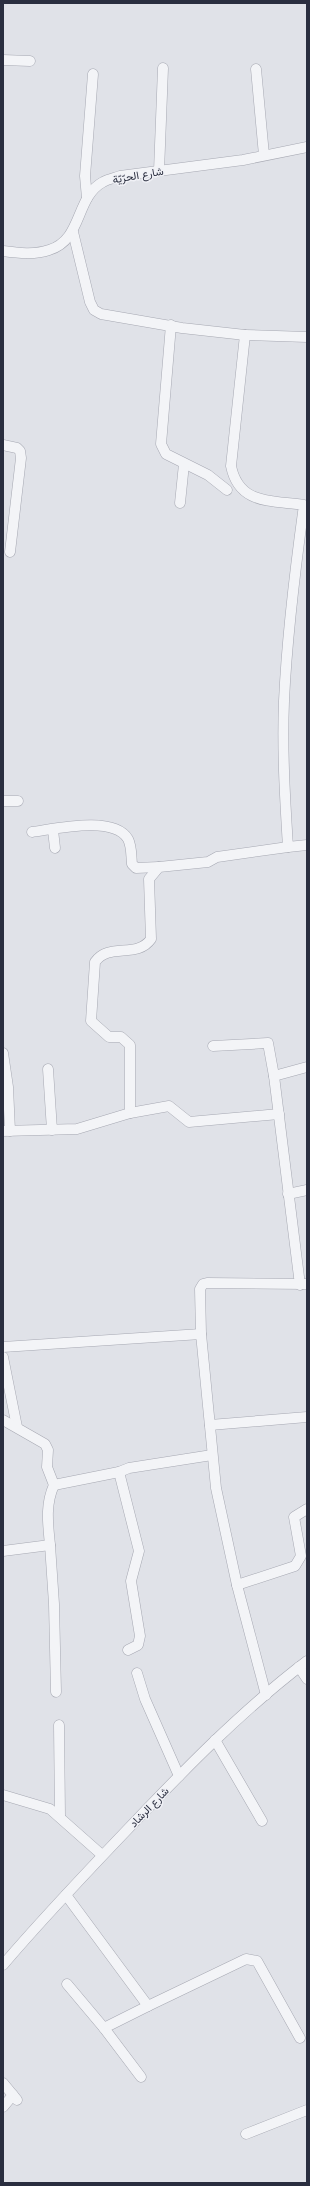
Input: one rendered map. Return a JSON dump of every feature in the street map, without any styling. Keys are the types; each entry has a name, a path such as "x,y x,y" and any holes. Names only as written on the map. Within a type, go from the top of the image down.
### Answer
{"street":[{"path":"3,60 30,62"},
{"path":"159,171 163,68"},
{"path":"256,69 264,155"},
{"path":"87,198 86,169 93,74"},
{"name":"شارع الحرّيّة","path":"3,251 33,252 49,250 62,244 73,232 87,198 102,182 120,176 264,155 307,147"},
{"path":"73,232 90,302 94,310 101,314 182,328 245,335 307,338"},
{"path":"171,325 162,444 166,454 208,475 227,490"},
{"path":"245,335 231,466 234,479 241,490 254,498 305,505 291,603 284,702 284,754 288,847"},
{"path":"3,445 17,448 20,451 21,458 10,552"},
{"path":"180,503 184,464"},
{"path":"3,801 18,801"},
{"path":"32,832 53,830 76,825 112,828 121,832 127,838 130,845 132,864 136,868 208,862 217,857 307,845"},
{"path":"53,830 54,848"},
{"path":"130,1113 130,1045 121,1037 109,1037 91,1021 95,962 100,955 108,952 141,949 151,939 149,879 159,867"},
{"path":"213,1046 268,1043 274,1076 288,1194 304,1284 207,1283 203,1284 200,1294 201,1334 216,1488 237,1585 266,1695"},
{"path":"3,1053 8,1087 7,1131 77,1129 130,1113 169,1106 189,1122 279,1114"},
{"path":"274,1076 307,1067"},
{"path":"48,1069 52,1130"},
{"path":"288,1194 307,1190"},
{"path":"3,1347 201,1334"},
{"path":"3,1357 17,1427"},
{"path":"210,1425 264,1419 307,1417"},
{"path":"3,1420 45,1444 48,1450 47,1467 54,1485 48,1501 47,1510 54,1604 56,1692"},
{"path":"54,1485 119,1472 130,1468 212,1455"},
{"path":"119,1472 139,1551 131,1581 140,1636 138,1645 128,1650"},
{"path":"237,1585 295,1566 301,1556 294,1517 307,1509"},
{"path":"3,1551 50,1545"},
{"path":"303,1664 307,1679"},
{"name":"شارع الرشاد","path":"3,1965 102,1856 179,1776 215,1740 303,1664"},
{"path":"137,1673 145,1699 179,1776"},
{"path":"59,1725 60,1816"},
{"path":"215,1740 262,1821"},
{"path":"3,1794 39,1804 60,1816 102,1856"},
{"path":"66,1895 148,2006"},
{"path":"104,2028 246,1959 257,1961 300,2038"},
{"path":"67,1984 104,2028 141,2077"},
{"path":"3,2083 15,2097 3,2107"},
{"path":"246,2134 307,2110"}]}
